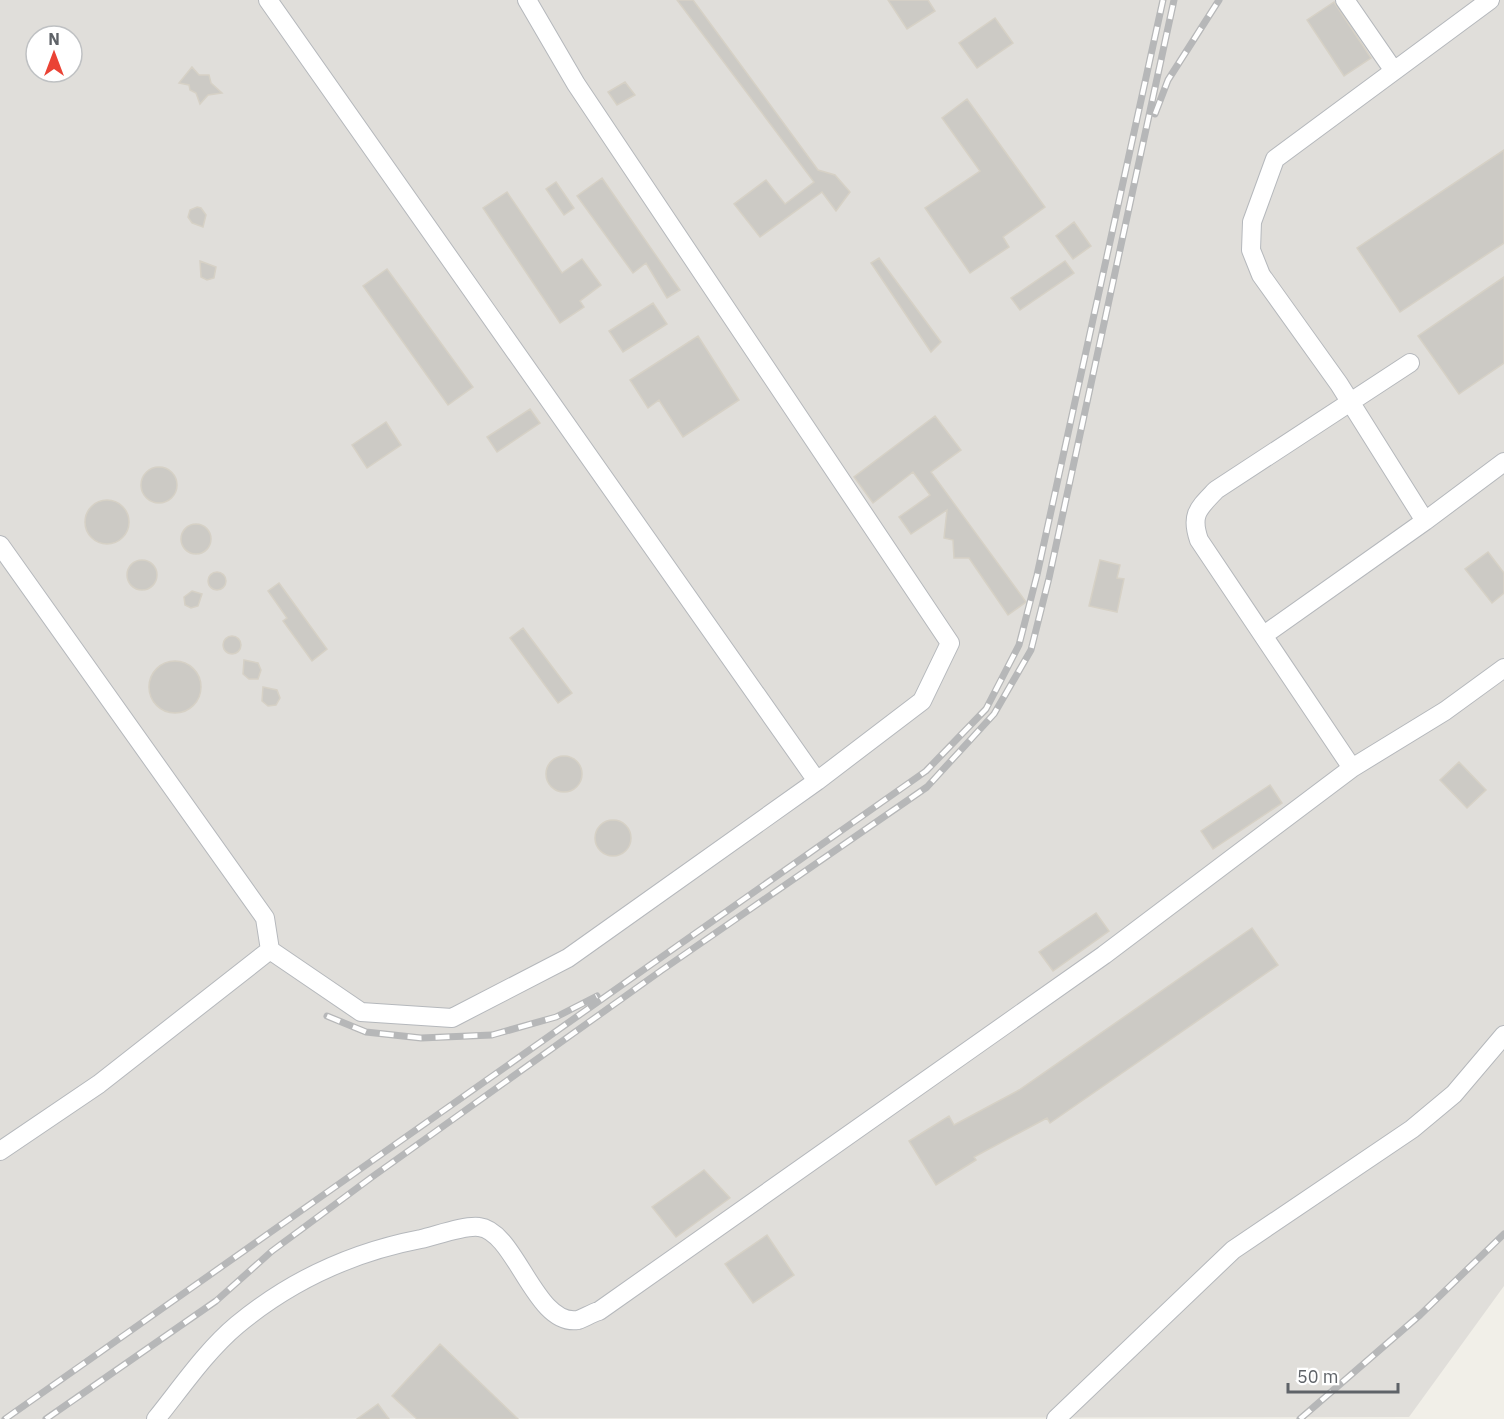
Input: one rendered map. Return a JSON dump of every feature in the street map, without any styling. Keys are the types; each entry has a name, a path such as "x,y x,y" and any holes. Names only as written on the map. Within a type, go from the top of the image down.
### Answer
{"street":[{"path":"268,0 817,781"},
{"path":"0,545 265,918 270,950 361,1012 452,1018 568,958 817,781 922,701 951,643 576,84 527,0"},
{"path":"1345,0 1394,71"},
{"path":"1425,521 1350,401 1261,275 1251,250 1252,222 1275,159 1490,0"},
{"path":"1352,768 1199,540 1195,527 1198,509 1216,490 1410,363"},
{"path":"1264,635 1504,462"},
{"path":"156,1419 191,1375 235,1326 267,1303 330,1265 395,1244 479,1227 494,1233 546,1307 561,1318 577,1320 598,1311 1104,955 1352,768 1445,711 1504,668"},
{"path":"0,1151 99,1084 270,950"},
{"path":"1056,1419 1233,1250 1412,1129 1454,1094 1504,1035"}],"shaded area":[{"path":"0,0 1504,0 1504,1286 1409,1417 0,1419"}],"building":[{"path":"677,0 693,0 818,170 835,175 850,192 836,211 822,192 760,237 734,204 766,180 785,204 814,182"},
{"path":"888,0 928,0 935,11 907,29"},
{"path":"1334,2 1371,58 1344,76 1307,20"},
{"path":"995,18 1013,43 977,68 959,43"},
{"path":"192,67 199,75 209,75 211,83 222,93 208,95 200,104 196,93 190,90 189,85 179,83"},
{"path":"625,82 635,95 617,105 608,92"},
{"path":"967,99 1045,207 1003,237 1009,247 970,273 925,208 980,171 942,118"},
{"path":"1504,150 1504,243 1400,312 1357,248"},
{"path":"602,178 680,290 667,298 646,263 633,273 577,196"},
{"path":"556,182 574,208 564,215 546,189"},
{"path":"507,192 562,273 582,259 601,285 580,301 584,307 560,323 483,208"},
{"path":"201,208 206,215 203,227 192,223 188,217 190,210"},
{"path":"1074,222 1091,246 1073,259 1056,236"},
{"path":"879,258 941,342 931,352 871,263"},
{"path":"200,261 216,267 214,278 207,280 201,277"},
{"path":"1065,261 1074,273 1020,310 1011,298"},
{"path":"387,269 473,387 448,405 363,286"},
{"path":"1504,277 1504,363 1459,394 1418,336"},
{"path":"653,303 667,324 623,352 609,331"},
{"path":"698,336 739,400 683,437 659,400 648,408 630,380"},
{"path":"530,409 540,423 497,452 487,437"},
{"path":"935,416 961,450 931,472 1026,602 1008,615 969,558 954,558 953,540 944,538 947,510 911,534 899,517 930,495 913,472 873,503 854,477"},
{"path":"386,422 401,445 367,468 352,445"},
{"path":"159,467 172,472 177,485 172,498 159,503 146,498 141,485 146,472"},
{"path":"107,500 122,507 129,522 122,537 107,544 92,537 85,522 92,507"},
{"path":"196,524 207,528 211,539 207,550 196,554 185,550 181,539 185,528"},
{"path":"1488,552 1504,573 1504,593 1492,603 1465,569"},
{"path":"142,560 153,564 157,575 153,586 142,590 131,586 127,575 131,564"},
{"path":"1100,560 1120,565 1117,578 1124,579 1117,612 1089,606"},
{"path":"217,572 223,575 226,581 223,587 217,590 211,587 208,581 211,575"},
{"path":"279,583 327,649 312,661 283,621 287,618 268,591"},
{"path":"192,591 202,594 198,606 191,608 185,605 184,597"},
{"path":"523,628 572,693 558,703 510,638"},
{"path":"232,636 238,639 241,645 238,651 232,654 226,651 223,645 226,639"},
{"path":"244,660 258,663 261,670 258,679 249,679 243,674"},
{"path":"175,661 185,663 193,669 199,677 201,687 199,697 193,705 185,711 175,713 165,711 157,705 151,697 149,687 151,677 157,669 165,663"},
{"path":"263,687 277,690 280,698 276,705 268,706 262,701"},
{"path":"564,756 577,761 582,774 577,787 564,792 551,787 546,774 551,761"},
{"path":"1459,762 1486,790 1467,808 1440,780"},
{"path":"1270,785 1282,803 1213,849 1201,831"},
{"path":"613,820 626,825 631,838 626,851 613,856 600,851 595,838 600,825"},
{"path":"1096,913 1109,931 1053,971 1039,952"},
{"path":"1252,928 1278,965 1050,1123 1047,1118 974,1157 976,1160 936,1185 909,1141 949,1116 954,1125 1019,1090"},
{"path":"704,1170 730,1198 676,1237 652,1207"},
{"path":"767,1235 794,1275 753,1303 725,1264"},
{"path":"440,1344 518,1419 417,1419 392,1396"},
{"path":"378,1404 389,1419 357,1419"}],"railway":[{"path":"5,1419 926,771 986,709 1019,645 1037,575 1163,0"},
{"path":"46,1419 216,1301 272,1251 372,1177 662,970 927,787 994,714 1031,650 1049,578 1174,0"},
{"path":"1155,114 1168,80 1219,0"},
{"path":"327,1016 366,1032 421,1038 492,1035 556,1017 597,996"},
{"path":"1300,1419 1420,1315 1504,1234"}]}
